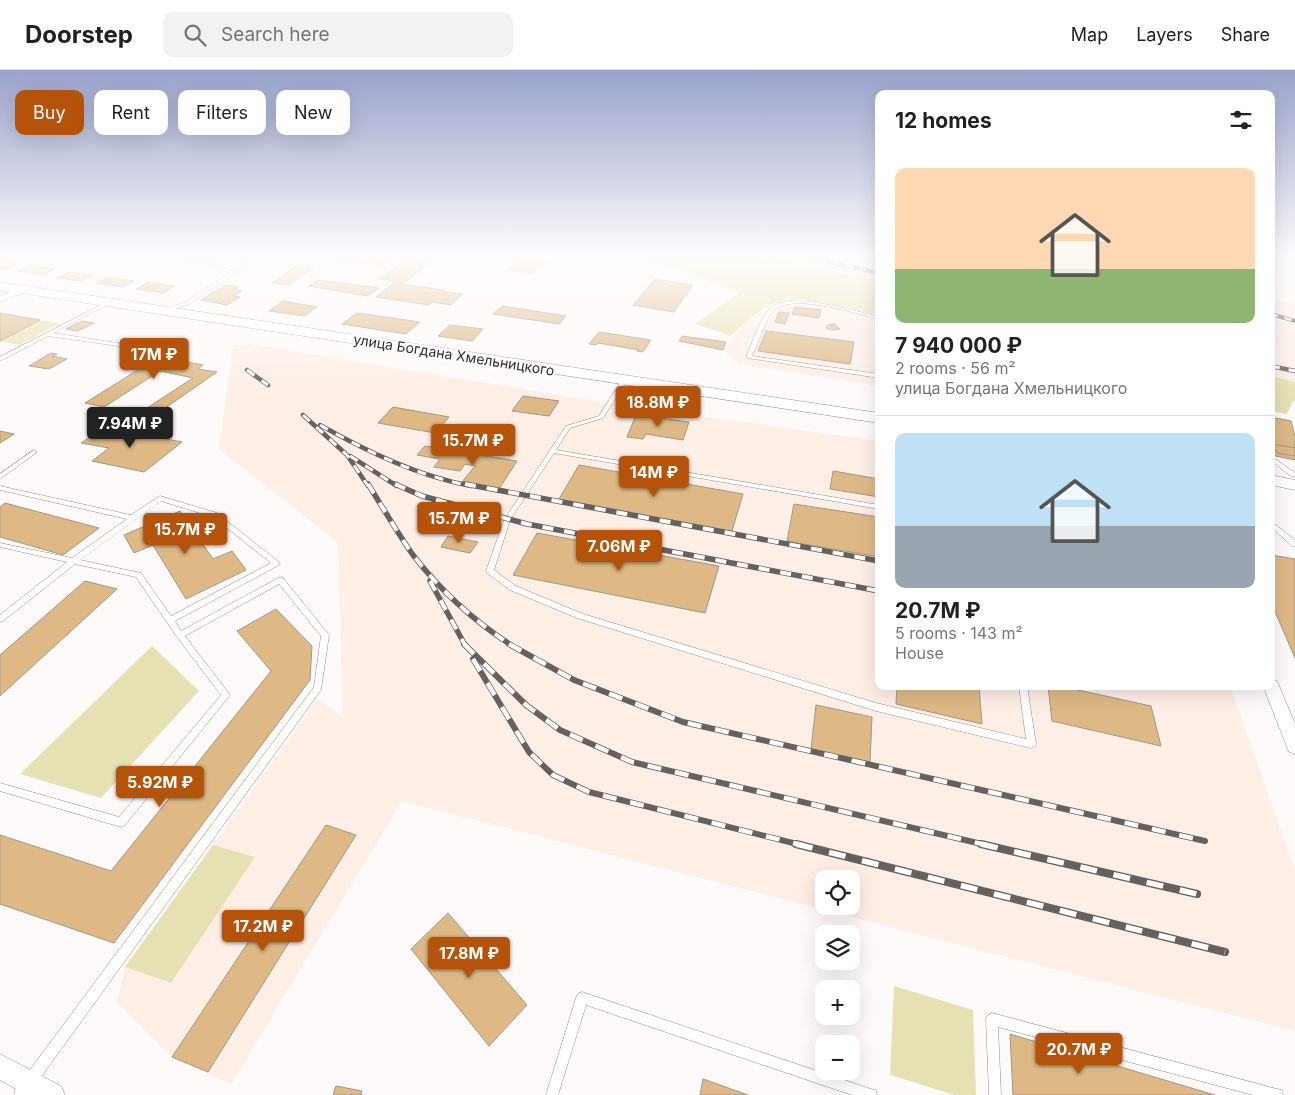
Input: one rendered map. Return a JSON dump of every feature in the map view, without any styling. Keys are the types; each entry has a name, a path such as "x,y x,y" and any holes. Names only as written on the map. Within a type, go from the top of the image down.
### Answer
{"main road":[{"name":"улица Богдана Хмельницкого","path":"120,304 875,417"},
{"path":"1275,473 1294,479"},
{"path":"1275,480 1294,479"}],"street":[{"path":"1273,690 1295,746"},
{"path":"0,1066 24,1088 52,1095"}],"lane":[{"path":"0,359 105,304"},
{"path":"166,311 185,304"},
{"path":"784,304 771,310 749,357 875,375"},
{"path":"806,304 828,306 875,317"},
{"path":"48,334 130,347"},
{"path":"624,381 601,417 568,426 508,520 490,571 513,588 580,616 876,707 1031,744 1024,690"},
{"path":"552,451 875,506"},
{"path":"0,477 34,452"},
{"path":"1275,462 1294,479"},
{"path":"0,488 133,518"},
{"path":"0,619 72,562 160,498 215,514 276,564 170,620"},
{"path":"1275,526 1295,544"},
{"path":"0,545 72,562 138,574 180,635 226,695 121,822 0,787"},
{"path":"24,1088 318,688 325,635 280,580 180,635"},
{"path":"552,1095 582,998 871,1095"},
{"path":"995,1095 992,1019 1277,1095"}],"shaded area":[{"path":"724,304 773,304 749,320 731,336 695,324"},
{"path":"778,304 826,304 875,315 875,385 739,364 724,351 743,325"},
{"path":"826,304 875,304 875,314"},
{"path":"1275,304 1295,304 1295,382 1275,377"},
{"path":"40,320 60,323 20,345 0,341"},
{"path":"250,344 614,404 875,440 875,690 1231,690 1295,871 1295,1031 845,915 860,915 860,870 815,870 815,907 402,801 231,1084 172,1057 117,1002 125,967 318,699 343,718 338,542 219,449 233,345"},
{"path":"1275,377 1295,382 1295,401 1293,401 1287,414 1275,412"},
{"path":"152,646 199,691 101,798 20,774"},
{"path":"213,845 255,857 171,983 125,967"},
{"path":"894,986 973,1010 976,1095 955,1095 890,1075"}],"building":[{"path":"279,304 299,304 317,307 304,316 269,311"},
{"path":"634,304 680,304 674,312 633,305"},
{"path":"502,306 566,316 559,324 493,314"},
{"path":"795,307 821,310 819,318 792,314"},
{"path":"779,312 789,313 785,324 775,322"},
{"path":"0,313 40,320 0,341"},
{"path":"357,313 420,322 406,334 342,324"},
{"path":"82,321 94,323 78,331 66,329"},
{"path":"834,324 840,329 826,328 828,325"},
{"path":"450,325 483,329 472,341 438,336"},
{"path":"766,331 854,342 850,364 758,351"},
{"path":"599,332 651,340 643,352 598,343 596,345 589,344"},
{"path":"682,336 726,342 723,350 679,341"},
{"path":"51,353 57,354 52,356 67,359 49,369 29,366"},
{"path":"139,353 203,365 198,369 217,372 158,413 144,410 193,378 160,371 104,407 85,403 141,368 121,364"},
{"path":"523,396 559,401 549,416 512,411"},
{"path":"393,407 449,417 435,433 378,423"},
{"path":"636,415 689,422 683,440 646,434 643,439 627,437"},
{"path":"1275,418 1291,421 1295,437 1295,460 1275,456"},
{"path":"104,427 182,442 144,472 92,461 109,448 81,443"},
{"path":"0,431 14,434 0,443"},
{"path":"1275,444 1295,448 1295,456 1277,453"},
{"path":"425,446 517,461 499,489 462,482 475,466 465,464 460,471 434,467 440,459 417,455"},
{"path":"579,465 743,494 732,531 559,499"},
{"path":"833,471 875,478 875,496 830,489"},
{"path":"5,503 99,528 63,555 0,537 0,507"},
{"path":"794,504 875,516 875,556 787,541"},
{"path":"180,511 213,559 232,551 246,570 186,599 153,545 134,553 124,535"},
{"path":"537,533 719,566 705,613 513,575"},
{"path":"448,536 478,542 470,553 441,547"},
{"path":"1275,556 1295,559 1295,658 1275,611"},
{"path":"85,581 117,589 0,696 0,655"},
{"path":"276,609 312,646 310,680 114,943 0,904 0,835 111,871 271,671 237,631"},
{"path":"897,690 979,690 982,724 896,704"},
{"path":"1048,690 1078,690 1151,706 1161,746 1052,721"},
{"path":"816,705 872,717 870,762 811,749"},
{"path":"326,825 356,835 208,1072 172,1057"},
{"path":"448,913 527,1005 489,1046 411,949"},
{"path":"1010,1034 1215,1095 1013,1095"},
{"path":"703,1079 734,1090 748,1095 700,1095"},
{"path":"336,1086 362,1091 361,1095 333,1095"}],"railway":[{"path":"1275,315 1295,321"},
{"path":"1275,367 1295,371"},
{"path":"247,370 268,385"},
{"path":"303,415 347,455 368,486"},
{"path":"320,425 356,445 394,462 451,482 471,486"},
{"path":"350,456 397,486"},
{"path":"368,484 413,555 434,580 471,615 511,645"},
{"path":"395,484 422,496 527,524 875,590"},
{"path":"465,484 875,560"},
{"path":"430,581 465,645"},
{"path":"509,644 574,680 683,722 1205,841"},
{"path":"465,645 526,705 560,730 632,762 986,845"},
{"path":"473,659 529,752 553,775 589,792 801,845"},
{"path":"796,844 1225,952"},
{"path":"981,844 1197,894"}]}
